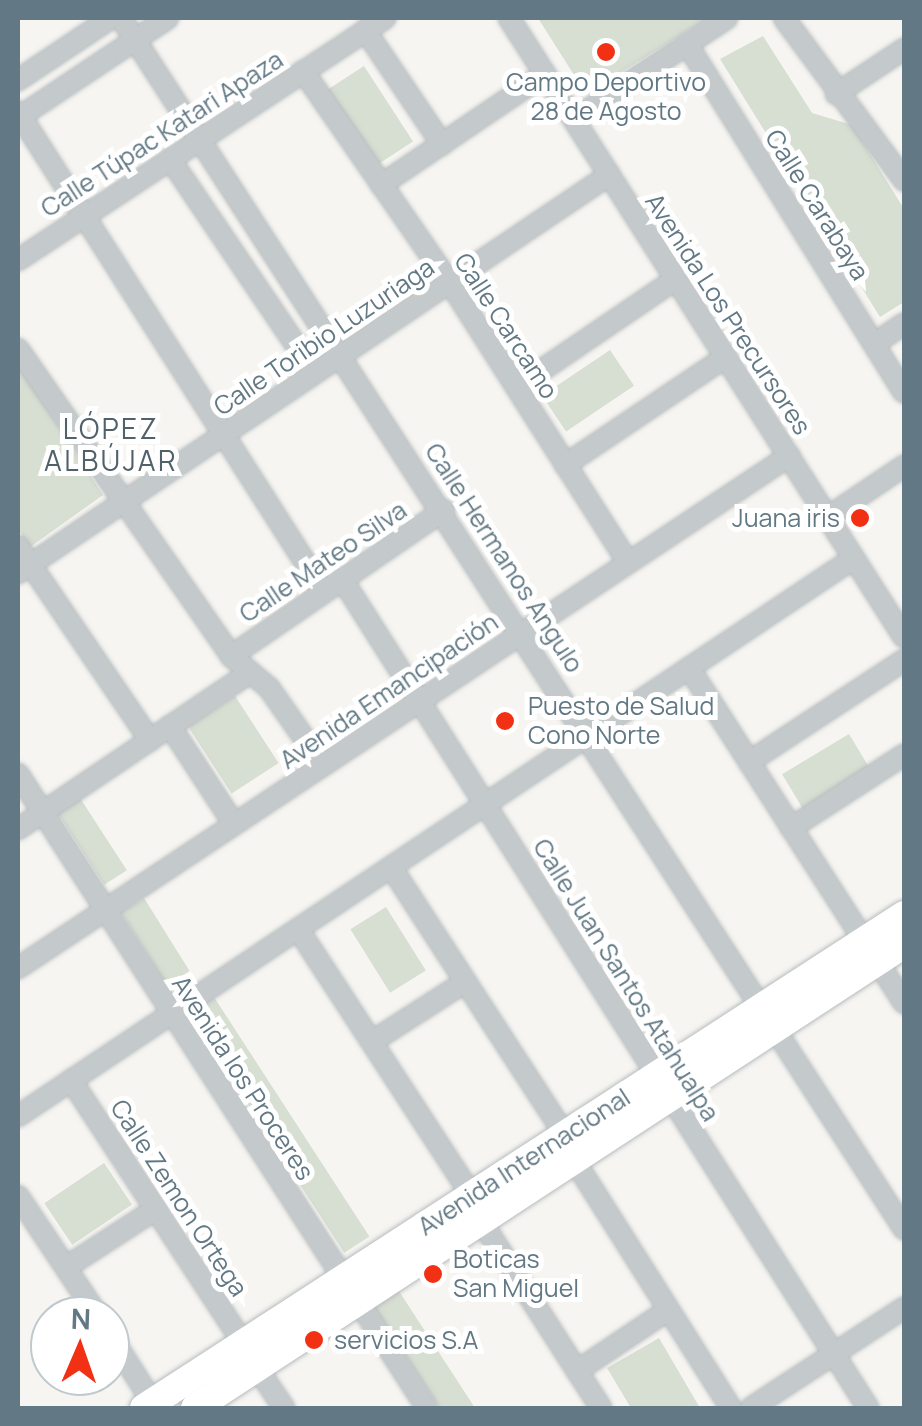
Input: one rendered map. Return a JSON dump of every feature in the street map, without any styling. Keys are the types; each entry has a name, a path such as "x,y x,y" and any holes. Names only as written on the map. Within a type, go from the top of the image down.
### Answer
{"main road":[{"name":"Avenida Internacional","path":"148,1406 251,1356 871,952 904,916"},
{"name":"Avenida Internacional","path":"871,952 904,944"},
{"name":"Avenida Internacional","path":"195,1408 251,1356"}],"street":[{"path":"18,80 111,18"},
{"name":"Calle Hermanos Angulo","path":"121,18 197,142 344,354 904,1229"},
{"path":"168,18 18,116 324,592"},
{"name":"Calle Túpac Katari Apaza","path":"18,260 385,18"},
{"name":"Avenida Los Precursores","path":"509,18 904,637"},
{"path":"574,119 728,18"},
{"path":"784,18 836,94 859,114 904,180"},
{"path":"365,30 442,144"},
{"name":"Calle Carabaya","path":"687,44 904,392"},
{"path":"836,94 904,49"},
{"name":"Calle Carcamo","path":"304,71 450,283 628,562"},
{"path":"381,185 545,74"},
{"path":"170,159 315,373"},
{"name":"Calle Toribio Luzuriaga","path":"24,569 610,175"},
{"path":"516,386 676,278"},
{"path":"874,344 904,324"},
{"path":"18,349 121,503 231,656 269,688 323,765"},
{"path":"565,465 726,357"},
{"name":"Avenida Emancipación","path":"18,968 789,456"},
{"path":"828,516 904,466"},
{"name":"Calle Mateo Silva","path":"231,656 444,510"},
{"path":"18,546 24,569 150,740"},
{"path":"18,1116 854,558"},
{"name":"Calle Juan Santos Atahualpa","path":"342,580 868,1408"},
{"path":"749,762 904,660"},
{"path":"689,668 904,1004"},
{"path":"18,829 249,673"},
{"path":"170,726 234,824"},
{"path":"791,828 904,755"},
{"name":"Avenida los Proceres","path":"18,774 427,1408"},
{"path":"391,867 731,1408"},
{"path":"298,928 373,1041 601,1408"},
{"path":"373,1041 466,982"},
{"name":"Calle Zemon Ortega","path":"72,1080 284,1408"},
{"path":"18,1196 86,1296"},
{"path":"68,1266 156,1209"},
{"path":"752,1408 904,1308"},
{"path":"577,1371 668,1310"},
{"path":"130,1372 148,1406"}],"shaded area":[{"name":"Campo Deportivo 28 de Agosto","path":"538,18 708,18 591,91 581,86"},
{"path":"763,36 812,113 852,125 904,209 904,302 880,317 720,59"},
{"path":"364,66 413,141 371,169 322,93"},
{"path":"610,350 634,386 566,432 542,396"},
{"path":"18,364 103,495 30,547 18,529"},
{"path":"235,696 279,763 232,794 188,726"},
{"path":"849,734 871,770 804,810 782,774"},
{"path":"80,798 127,870 104,885 57,813"},
{"path":"144,898 190,971 167,985 121,912"},
{"path":"386,907 426,971 390,993 350,929"},
{"path":"212,994 369,1236 344,1253 187,1010"},
{"path":"104,1163 132,1204 72,1245 44,1203"},
{"path":"395,1285 475,1408 440,1408 370,1301"},
{"path":"659,1338 700,1408 631,1408 607,1368"}],"place":[{"name":"Campo Deportivo 28 de Agosto","path":"606,52"},
{"name":"Juana iris","path":"860,518"},
{"name":"Puesto de Salud Cono Norte","path":"505,721"},
{"name":"Boticas San Miguel","path":"433,1274"},
{"name":"servicios S.A","path":"314,1340"}],"district":[{"name":"LÓPEZ ALBÚJAR","path":"111,444"}]}
